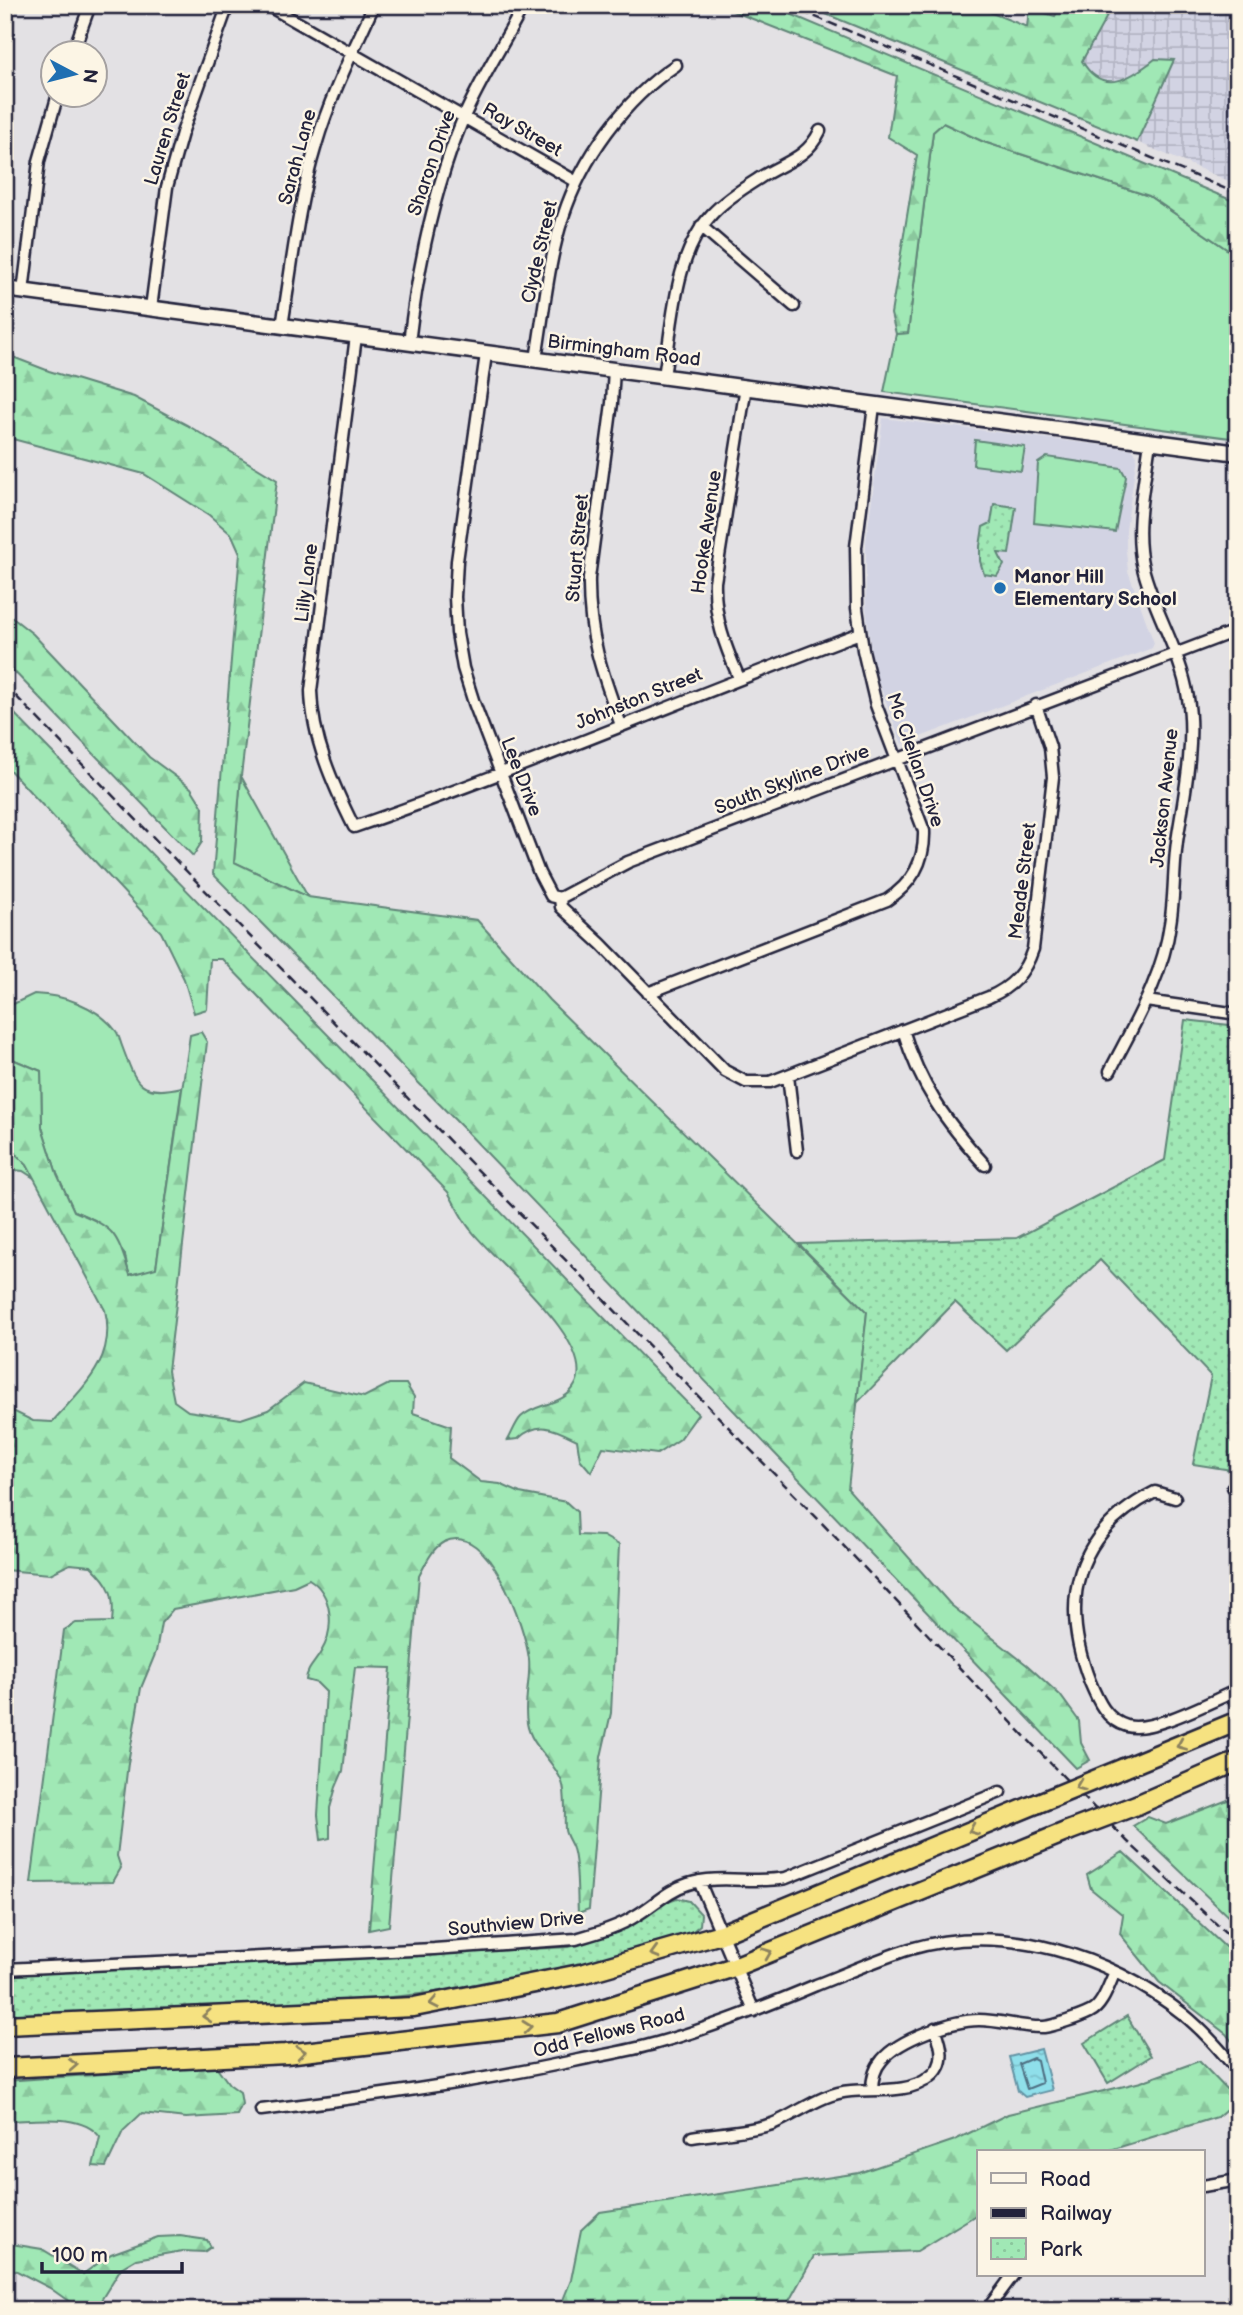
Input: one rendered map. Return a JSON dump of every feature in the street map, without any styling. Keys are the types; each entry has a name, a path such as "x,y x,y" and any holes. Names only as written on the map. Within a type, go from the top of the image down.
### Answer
{"highway":[{"path":"5,2025 414,2007 585,1973 721,1934 1238,1721"},
{"path":"5,2068 286,2054 558,2023 734,1967 1139,1804 1238,1760"}],"street":[{"path":"78,38 90,5"},
{"name":"Lauren Street","path":"151,309 167,187 182,133 228,5"},
{"name":"Ray Street","path":"267,5 577,181"},
{"name":"Sarah Lane","path":"282,326 307,176 328,108 374,5"},
{"name":"Sharon Drive","path":"409,343 424,242 437,193 464,117 524,5"},
{"name":"Clyde Street","path":"536,359 558,234 577,181 595,150 632,103 676,65"},
{"path":"23,292 40,161 54,108"},
{"path":"664,376 682,267 701,226 729,198 774,168 808,151 820,131"},
{"path":"701,226 793,306"},
{"name":"Birmingham Road","path":"5,289 1238,453"},
{"name":"Lilly Lane","path":"354,827 329,769 315,727 311,691 355,336"},
{"name":"Lee Drive","path":"486,354 459,547 455,597 457,633 463,668 539,873 551,896 560,898 561,907 601,944 725,1071 735,1078 758,1084 788,1076"},
{"name":"Stuart Street","path":"614,369 588,603 596,652 621,725"},
{"name":"Hooke Avenue","path":"739,678 721,635 716,616 715,590 746,386"},
{"name":"Mc Clellan Drive","path":"648,993 887,900 913,876 922,855 924,831 876,705 860,633 855,573 856,547 874,406"},
{"name":"Jackson Avenue","path":"1110,1071 1146,1002 1161,961 1170,925 1174,865 1190,735 1188,697 1147,580 1140,551 1140,522 1150,441"},
{"name":"South Skyline Drive","path":"560,898 628,862 1238,630"},
{"name":"Johnston Street","path":"354,827 433,800 739,678 860,633"},
{"name":"Meade Street","path":"788,1076 1002,992 1017,979 1028,962 1032,949 1054,777 1050,747 1037,705"},
{"path":"1146,1002 1238,1014"},
{"path":"903,1030 918,1073 934,1102 952,1128 985,1165"},
{"path":"788,1076 797,1152"},
{"path":"1175,1498 1155,1492 1140,1500 1112,1522 1089,1553 1078,1583 1074,1608 1081,1658 1093,1689 1108,1716 1127,1726 1154,1725 1235,1691 1238,1707"},
{"name":"Southview Drive","path":"5,1969 472,1947 576,1939 632,1918 675,1889 699,1881 776,1880 800,1874 1000,1792"},
{"path":"699,1881 754,2011"},
{"name":"Odd Fellows Road","path":"261,2110 489,2079 656,2044 754,2011 911,1949 948,1942 995,1940 1058,1950 1115,1972 1155,1994 1184,2015 1210,2038 1238,2071"},
{"path":"872,2090 876,2068 890,2052 935,2028 967,2020 1045,2027 1091,2012 1098,2006 1115,1972"},
{"path":"691,2137 760,2127 837,2093 907,2087 931,2077 938,2069 942,2053 935,2028"},
{"path":"1204,2186 1238,2180"},
{"path":"987,2310 1012,2276"}],"shaded area":[{"path":"1109,5 1238,5 1238,185 1137,142 1174,60 1155,59 1134,76 1114,83 1089,74 1082,62 1106,18"},
{"name":"Manor Hill Elementary School","path":"883,418 1132,449 1137,455 1126,530 1128,571 1154,643 1152,648 902,744 877,678 866,607 866,542"}],"green space":[{"path":"717,5 769,5 1238,203 1238,261 1228,250 1149,196 984,142 943,123 933,132 908,333 896,334 891,314 917,155 888,137 897,76"},
{"path":"804,5 972,5 1027,27 1029,8 1055,16 1061,5 1109,5 1106,18 1082,61 1090,72 1099,79 1117,81 1155,59 1174,60 1137,142"},
{"path":"943,123 984,142 1149,196 1228,250 1238,261 1238,439 884,392 896,334 908,333 933,132"},
{"path":"5,354 49,371 134,397 187,425 277,480 241,776 234,862 308,897 477,920 549,1000 867,1312 848,1489 951,1605 1027,1665 1060,1695 1079,1721 1081,1743 1090,1760 1076,1768 463,1128 213,874 240,553 232,535 209,515 144,474 5,437"},
{"path":"975,440 1025,447 1021,471 973,465"},
{"path":"1047,457 1121,468 1126,477 1115,532 1034,523 1038,463"},
{"path":"994,504 1016,507 1009,554 998,553 1004,565 997,576 984,574 980,561 983,527 991,523"},
{"path":"5,612 33,634 149,757 191,788 203,807 202,842 193,856 5,662"},
{"path":"5,704 698,1414 680,1439 657,1454 603,1447 591,1472 580,1459 577,1440 554,1430 533,1429 518,1439 508,1440 521,1417 527,1412 564,1397 575,1385 578,1368 572,1348 559,1326 470,1229 448,1192 222,959 210,959 207,1009 194,1013 184,979 161,932 5,765"},
{"path":"241,776 308,897 234,862"},
{"path":"34,994 79,1004 108,1022 117,1033 136,1078 147,1088 167,1090 182,1087 156,1269 129,1275 125,1255 95,1220 74,1211 57,1174 42,1127 41,1071 5,1056 5,1008"},
{"path":"1185,1020 1238,1026 1238,1471 1193,1464 1211,1376 1100,1260 1006,1350 955,1302 857,1403 867,1312 799,1244 1017,1238 1165,1160"},
{"path":"201,1032 207,1042 168,1371 174,1401 188,1411 241,1419 268,1410 304,1383 364,1397 389,1384 406,1384 414,1397 413,1413 451,1426 449,1458 481,1482 500,1484 520,1493 566,1502 577,1512 578,1535 603,1536 619,1545 611,1713 601,1757 589,1909 578,1913 576,1863 565,1830 564,1787 554,1767 529,1732 526,1707 529,1659 520,1624 502,1580 490,1561 476,1546 460,1539 444,1542 436,1548 419,1576 389,1926 369,1930 391,1668 355,1667 343,1771 330,1808 330,1838 321,1840 318,1815 326,1692 317,1683 306,1680 325,1643 330,1623 323,1594 309,1579 294,1586 173,1609 161,1623 156,1652 141,1688 128,1763 117,1856 121,1868 113,1882 31,1883 64,1630 76,1623 112,1622 113,1605 107,1585 91,1566 70,1564 50,1574 5,1570 5,1407 33,1421 52,1422 94,1372 106,1344 107,1328 105,1310 27,1165 5,1143 5,1056 41,1071 42,1127 57,1174 74,1211 99,1223 113,1234 130,1275 156,1268 190,1035"},
{"path":"5,1143 27,1165 34,1178 23,1171 5,1169"},
{"path":"1238,1796 1238,1926 1133,1826 1148,1817 1166,1824"},
{"path":"1123,1852 1238,1959 1238,2049 1226,2034 1159,1982 1120,1934 1123,1915 1091,1889 1087,1875"},
{"path":"677,1898 689,1901 701,1914 700,1925 693,1931 613,1958 529,1978 359,2000 5,2019 5,1975 568,1947 624,1926"},
{"path":"1127,2016 1151,2056 1108,2083 1084,2043"},
{"path":"1199,2061 1237,2100 1217,2117 1110,2150 977,2150 977,2214 917,2251 814,2256 784,2310 559,2310 571,2280 581,2230 600,2212 859,2173 955,2140 1008,2114 1141,2082"},
{"path":"216,2066 229,2084 240,2092 242,2104 237,2115 186,2118 142,2113 123,2131 106,2167 93,2166 100,2137 92,2129 69,2121 5,2121 5,2081"},
{"path":"180,2236 207,2240 211,2247 204,2252 182,2251 136,2259 121,2268 95,2310 81,2310 50,2288 5,2265 5,2243 42,2249 83,2274 111,2254 158,2237"}],"water":[{"path":"1041,2049 1052,2090 1025,2097 1018,2091 1009,2057"}],"railway":[{"path":"787,5 1238,194"},
{"path":"5,685 820,1521 1051,1764 1127,1841 1238,1944"}],"place":[{"name":"Manor Hill Elementary School","path":"1000,588"}]}
